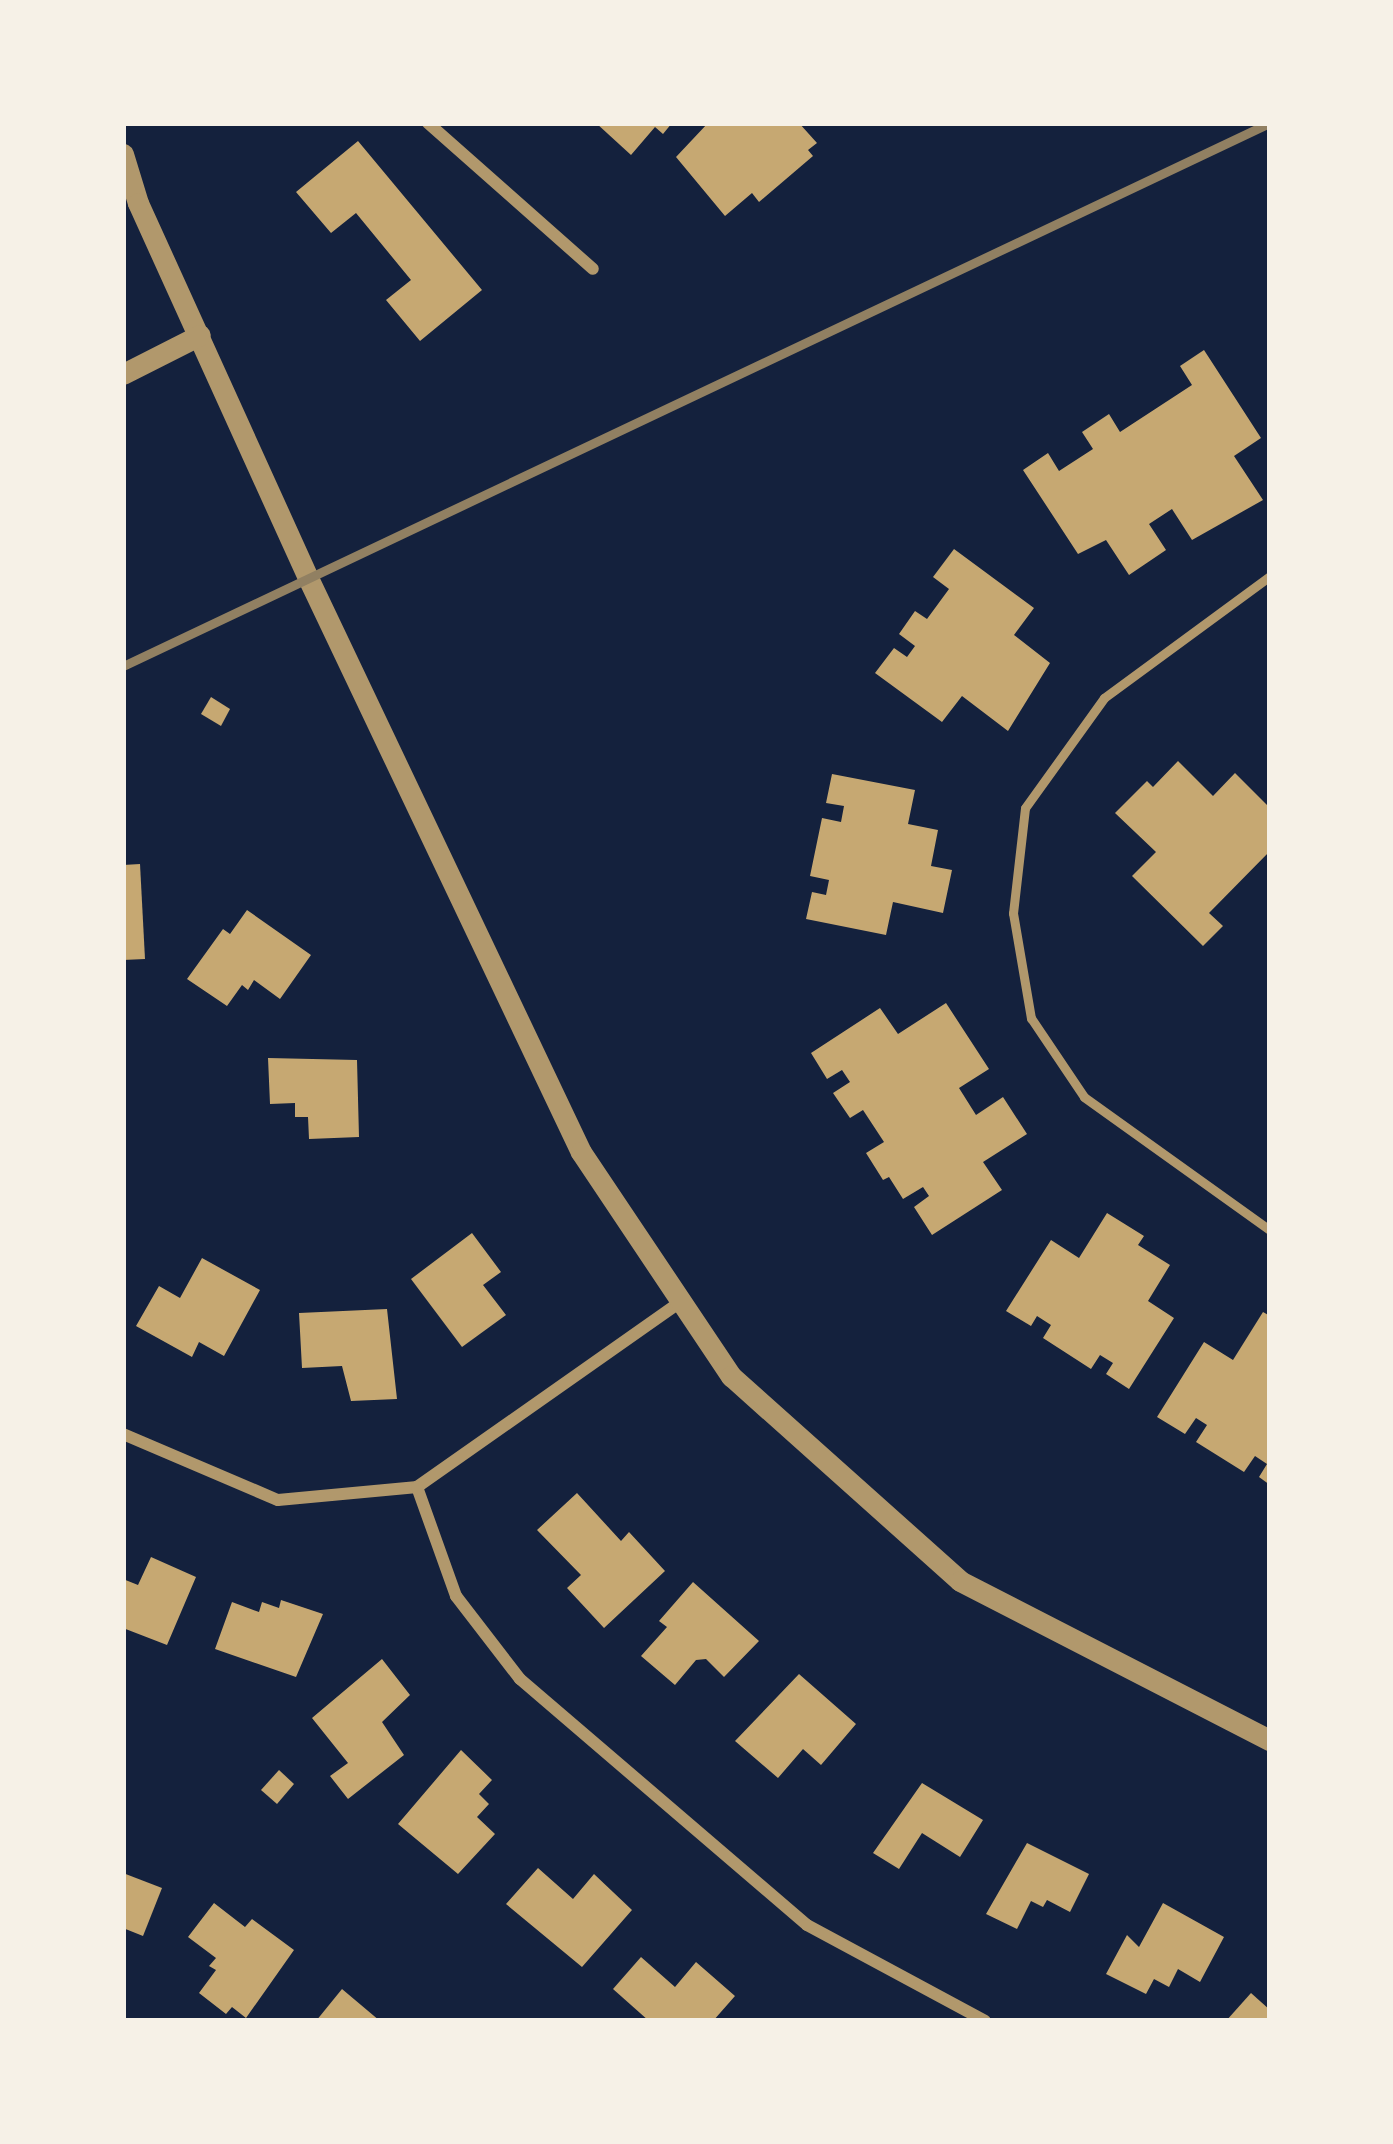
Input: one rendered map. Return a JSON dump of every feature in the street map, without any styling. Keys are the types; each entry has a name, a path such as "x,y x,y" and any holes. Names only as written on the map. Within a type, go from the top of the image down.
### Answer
{"street":[{"path":"428,123 593,269"},
{"path":"123,154 138,203 319,601 581,1151 731,1376 960,1581 1270,1740"},
{"path":"123,374 200,335"},
{"path":"123,1434 278,1500 417,1487 679,1303"},
{"path":"417,1487 456,1596 520,1679 807,1925 985,2021"}],"lane":[{"path":"1270,576 1104,698 1025,808 1013,913 1030,1018 1084,1097 1270,1230"}],"building":[{"path":"596,123 672,123 663,134 655,127 631,155"},
{"path":"708,123 799,123 817,143 808,150 813,156 759,202 752,193 725,216 676,157"},
{"path":"358,141 482,290 420,341 386,300 411,280 356,213 331,233 296,192"},
{"path":"1204,350 1261,438 1234,456 1263,500 1192,540 1172,509 1149,524 1166,550 1129,575 1106,540 1078,554 1023,470 1048,453 1059,471 1093,449 1082,432 1109,414 1120,432 1192,385 1180,366"},
{"path":"954,549 1034,608 1014,635 1050,663 1008,731 962,696 942,722 875,673 894,648 907,657 915,646 899,634 915,611 927,619 949,589 933,577"},
{"path":"211,697 230,709 221,726 201,714"},
{"path":"1178,761 1213,796 1235,773 1270,808 1270,851 1209,913 1223,926 1203,946 1132,876 1156,852 1115,813 1147,781 1153,787"},
{"path":"832,774 915,790 908,824 938,830 931,866 952,870 943,913 893,902 886,935 806,919 812,892 826,895 829,880 810,876 822,818 841,822 844,806 826,803"},
{"path":"140,864 145,959 123,960 123,865"},
{"path":"247,910 311,955 280,999 254,980 248,990 242,985 227,1006 187,979 223,929 230,934"},
{"path":"946,1003 989,1069 959,1088 976,1115 1003,1097 1027,1134 983,1162 1002,1190 932,1235 914,1207 929,1196 923,1187 903,1199 889,1177 883,1180 866,1153 884,1142 863,1110 850,1118 833,1093 850,1082 842,1070 827,1079 811,1053 880,1008 898,1034"},
{"path":"268,1058 357,1060 359,1137 309,1139 308,1117 295,1117 295,1103 270,1104"},
{"path":"1107,1213 1144,1236 1138,1245 1170,1265 1148,1301 1174,1318 1129,1389 1106,1374 1113,1363 1100,1355 1091,1369 1043,1338 1051,1325 1037,1316 1031,1326 1006,1311 1051,1240 1079,1258"},
{"path":"472,1233 501,1272 483,1285 506,1315 462,1347 411,1279"},
{"path":"202,1258 260,1290 224,1356 199,1342 192,1357 136,1326 159,1286 180,1298"},
{"path":"387,1309 397,1399 351,1401 342,1366 302,1368 299,1313"},
{"path":"1263,1312 1270,1316 1270,1485 1259,1477 1267,1464 1255,1456 1244,1472 1196,1442 1207,1425 1196,1418 1185,1434 1157,1417 1204,1342 1233,1360"},
{"path":"577,1493 621,1541 629,1532 665,1571 604,1628 567,1588 581,1575 537,1530"},
{"path":"151,1557 196,1577 167,1645 123,1628 123,1579 138,1585"},
{"path":"693,1582 759,1641 724,1677 706,1659 696,1660 675,1685 641,1656 667,1627 659,1621"},
{"path":"281,1600 323,1614 296,1677 215,1649 232,1602 259,1612 262,1602 279,1608"},
{"path":"382,1659 410,1695 382,1722 404,1755 348,1799 330,1776 348,1763 312,1718"},
{"path":"799,1674 856,1724 821,1765 803,1749 778,1778 735,1741"},
{"path":"461,1750 492,1780 479,1794 489,1804 477,1817 495,1834 458,1874 398,1824"},
{"path":"279,1770 294,1784 277,1804 261,1790"},
{"path":"922,1783 983,1820 960,1857 922,1833 899,1869 873,1853"},
{"path":"1027,1843 1089,1874 1070,1912 1047,1900 1043,1907 1031,1901 1017,1929 986,1914"},
{"path":"538,1868 573,1899 594,1874 632,1910 582,1967 506,1904"},
{"path":"123,1873 162,1888 143,1936 123,1928"},
{"path":"214,1903 245,1927 252,1919 294,1950 246,2018 232,2007 226,2014 199,1993 216,1970 209,1966 216,1958 188,1937"},
{"path":"1163,1903 1224,1937 1200,1982 1178,1969 1169,1987 1154,1979 1146,1994 1106,1974 1127,1935 1139,1947"},
{"path":"641,1957 675,1987 696,1962 735,1996 713,2021 649,2021 613,1989"},
{"path":"342,1989 380,2021 316,2021"},
{"path":"1251,1993 1270,2010 1270,2021 1226,2021"}],"railway":[{"path":"123,666 1269,123"}]}
